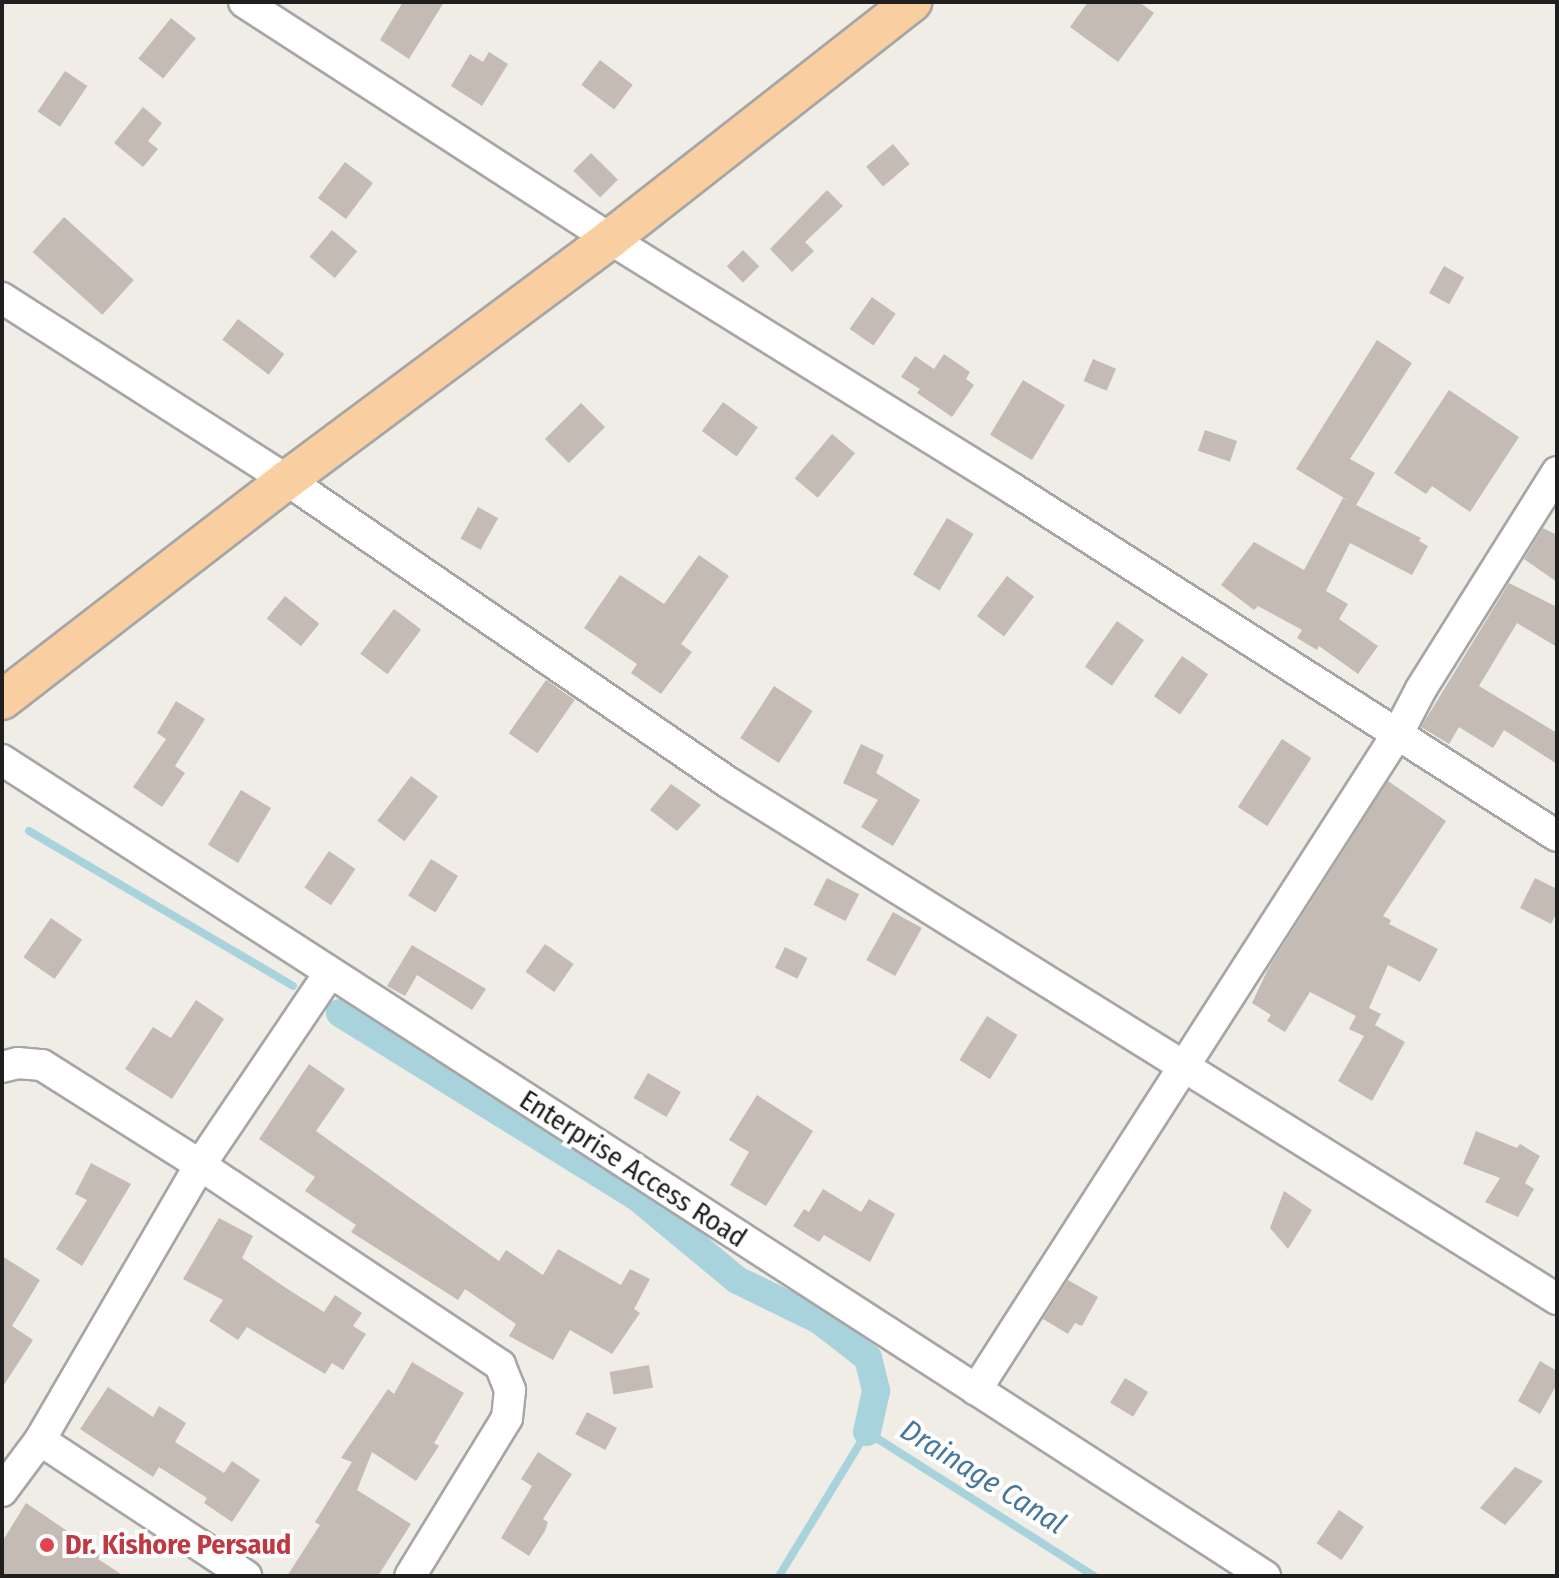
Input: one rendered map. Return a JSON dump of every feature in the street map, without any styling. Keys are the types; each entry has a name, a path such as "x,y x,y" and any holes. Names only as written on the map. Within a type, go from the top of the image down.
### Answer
{"main road":[{"path":"2,700 287,480 610,239 912,2"}],"street":[{"path":"244,2 610,239 1557,836"},
{"path":"2,298 287,480 729,783 1557,1299"},
{"path":"976,1390 1398,733 1421,689 1557,472"},
{"name":"Enterprise Access Road","path":"2,760 1265,1576"},
{"path":"2,1491 40,1440 200,1165 329,974"},
{"path":"2,1067 18,1063 42,1065 494,1359 504,1373 510,1390 507,1418 410,1576"},
{"path":"40,1440 246,1576"}],"building":[{"path":"403,2 444,2 409,59 380,40"},
{"path":"1088,2 1139,2 1154,13 1118,62 1070,27"},
{"path":"171,18 196,38 163,79 138,58"},
{"path":"489,52 508,64 482,106 451,86 470,54 483,62"},
{"path":"600,60 633,85 614,109 581,85"},
{"path":"65,71 87,86 60,127 38,112"},
{"path":"143,107 162,123 148,141 158,149 143,167 114,143"},
{"path":"893,144 910,164 883,186 866,166"},
{"path":"591,153 618,180 600,198 573,171"},
{"path":"345,162 373,183 346,219 318,198"},
{"path":"827,190 843,206 805,242 814,251 792,272 770,249"},
{"path":"64,217 134,280 102,315 33,252"},
{"path":"332,230 357,251 335,278 310,257"},
{"path":"743,250 759,266 743,283 727,266"},
{"path":"1444,266 1464,277 1449,304 1429,293"},
{"path":"872,297 896,314 873,346 850,329"},
{"path":"238,319 284,354 269,375 222,340"},
{"path":"1377,340 1412,363 1350,459 1375,473 1356,505 1421,538 1419,541 1428,546 1412,575 1350,543 1326,591 1348,604 1339,619 1378,646 1358,674 1319,646 1317,650 1297,638 1302,630 1258,606 1254,610 1221,585 1254,542 1304,570 1343,498 1349,501 1296,469"},
{"path":"944,354 970,372 966,379 974,385 952,417 917,393 920,389 901,377 915,356 934,369"},
{"path":"1093,359 1116,369 1107,391 1084,381"},
{"path":"1023,380 1065,405 1032,460 990,435"},
{"path":"1449,390 1519,437 1470,512 1432,486 1426,494 1394,473"},
{"path":"723,402 758,427 737,456 702,431"},
{"path":"581,403 605,427 569,463 545,439"},
{"path":"1205,430 1237,441 1230,462 1198,451"},
{"path":"832,434 855,453 818,498 795,478"},
{"path":"478,507 498,518 481,550 461,538"},
{"path":"947,518 974,534 940,591 913,575"},
{"path":"1543,528 1557,535 1557,582 1524,559"},
{"path":"699,555 729,576 681,644 692,652 661,694 631,673 637,664 584,628 620,575 664,604"},
{"path":"1007,576 1034,596 1004,636 977,616"},
{"path":"1509,583 1557,607 1557,647 1517,623 1479,686 1557,733 1557,764 1504,730 1493,748 1459,727 1449,744 1421,727"},
{"path":"285,596 319,624 301,646 267,619"},
{"path":"394,609 421,629 387,674 360,654"},
{"path":"1117,621 1144,640 1112,686 1085,667"},
{"path":"1182,656 1208,674 1180,714 1154,696"},
{"path":"546,680 575,700 537,753 509,733"},
{"path":"774,686 813,711 779,763 740,738"},
{"path":"176,701 205,719 175,766 185,773 162,807 133,787 166,739 157,733"},
{"path":"1282,739 1311,758 1267,826 1238,807"},
{"path":"861,744 884,755 876,773 920,800 893,846 861,827 878,800 843,783"},
{"path":"411,776 438,796 404,841 377,821"},
{"path":"1388,781 1446,821 1383,916 1391,920 1389,924 1438,949 1420,982 1388,965 1369,1008 1381,1014 1375,1025 1405,1042 1372,1101 1338,1081 1364,1036 1349,1029 1356,1016 1310,992 1285,1032 1267,1021 1271,1015 1252,1003 1268,969"},
{"path":"671,784 701,805 677,831 650,810"},
{"path":"241,790 271,808 238,863 208,845"},
{"path":"329,851 356,869 331,905 304,887"},
{"path":"431,859 458,876 435,912 408,895"},
{"path":"827,878 859,894 845,921 813,905"},
{"path":"1535,878 1557,889 1557,912 1551,924 1520,908"},
{"path":"893,912 922,928 895,976 866,960"},
{"path":"51,918 82,940 55,979 23,957"},
{"path":"545,944 574,964 554,992 525,972"},
{"path":"412,945 486,989 472,1010 417,975 405,996 387,986"},
{"path":"785,947 807,958 797,979 775,968"},
{"path":"196,1000 224,1019 172,1099 125,1069 153,1027 171,1038"},
{"path":"987,1016 1018,1035 990,1079 959,1060"},
{"path":"309,1064 345,1089 316,1131 499,1261 506,1250 543,1275 558,1249 621,1285 630,1269 650,1279 634,1309 640,1313 612,1354 570,1330 553,1360 509,1336 516,1324 465,1289 458,1300 351,1232 356,1225 305,1191 315,1177 259,1139"},
{"path":"648,1073 681,1092 666,1117 634,1098"},
{"path":"757,1095 813,1131 766,1206 730,1185 749,1152 729,1140"},
{"path":"1476,1131 1517,1148 1520,1144 1540,1156 1525,1183 1534,1189 1518,1217 1485,1202 1500,1178 1463,1164"},
{"path":"91,1163 131,1184 82,1266 56,1249 87,1200 75,1194"},
{"path":"823,1189 861,1212 869,1199 895,1214 870,1262 824,1235 819,1242 793,1226 804,1209 809,1212"},
{"path":"1284,1191 1312,1210 1288,1249 1270,1228"},
{"path":"219,1218 253,1236 242,1258 286,1288 324,1312 335,1295 362,1313 353,1326 366,1334 343,1370 332,1363 325,1374 247,1327 238,1340 209,1321 223,1300 183,1279"},
{"path":"2,1256 40,1280 12,1326 33,1340 2,1388"},
{"path":"1068,1280 1098,1297 1082,1326 1075,1323 1068,1334 1043,1319"},
{"path":"1540,1361 1557,1371 1557,1384 1540,1414 1518,1401"},
{"path":"412,1362 464,1393 434,1443 439,1446 416,1481 372,1452 357,1490 411,1524 378,1576 287,1576 320,1525 315,1522 352,1462 341,1458 388,1389 394,1394"},
{"path":"649,1365 653,1388 614,1395 610,1372"},
{"path":"1125,1378 1148,1392 1133,1417 1110,1403"},
{"path":"108,1387 153,1417 159,1406 186,1423 175,1442 224,1473 232,1461 260,1480 232,1522 204,1503 207,1498 159,1467 153,1477 80,1429"},
{"path":"587,1412 617,1428 605,1450 575,1434"},
{"path":"538,1452 572,1474 543,1519 548,1522 545,1531 529,1556 501,1538 532,1486 521,1479"},
{"path":"1515,1467 1543,1481 1505,1525 1480,1508"},
{"path":"26,1503 101,1554 98,1559 124,1576 2,1576 2,1542"},
{"path":"1339,1510 1364,1527 1342,1560 1317,1543"}],"waterway":[{"path":"29,831 293,986"},
{"path":"340,1013 637,1197 737,1280 819,1320 868,1358 876,1391 867,1432"},
{"name":"Drainage Canal","path":"779,1576 867,1432 1094,1576"}],"place":[{"name":"Dr. Kishore Persaud","path":"47,1545"}]}
